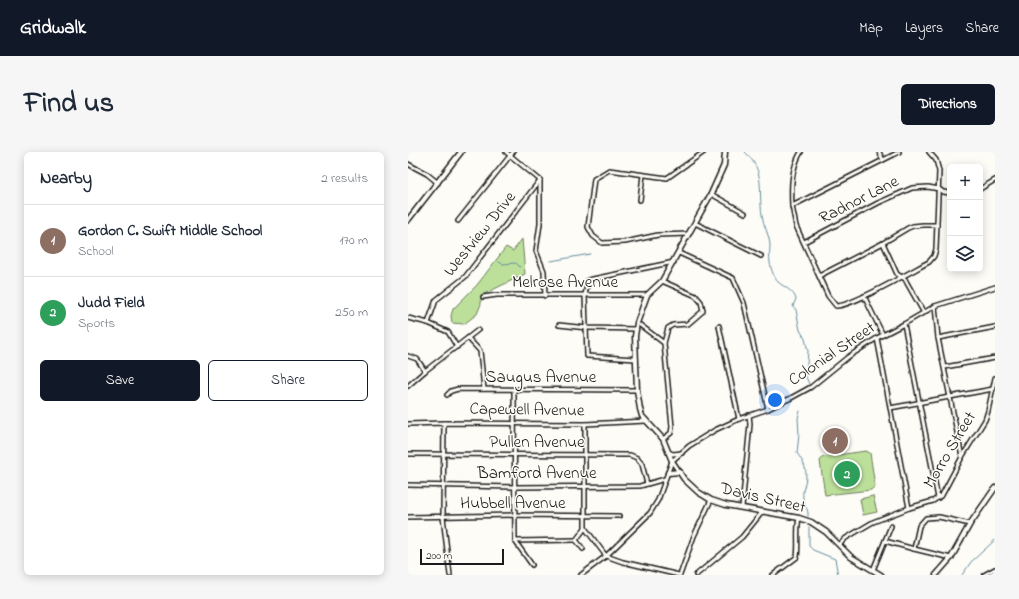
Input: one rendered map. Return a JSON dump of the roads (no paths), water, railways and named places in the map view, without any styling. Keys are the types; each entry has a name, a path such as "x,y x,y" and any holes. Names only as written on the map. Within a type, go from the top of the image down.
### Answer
{"main road":[{"path":"408,220 461,152"},
{"path":"663,439 646,421 640,409 637,390 635,329 647,295 662,281 712,194 724,165 725,152"},
{"name":"Davis Street","path":"663,439 672,461 684,479 698,492 711,500 726,505 799,518 811,522 826,532 851,557 881,575"},
{"path":"668,473 680,472"},
{"path":"936,575 951,558 970,524 995,488"}],"street":[{"path":"506,152 540,180 540,224 536,251 544,271 545,296"},
{"path":"458,221 513,152"},
{"path":"689,234 658,235 625,242 602,244 592,236 588,227 594,179 609,170 667,178 704,152"},
{"path":"801,152 796,160 792,178 792,206 796,226 828,296 836,306 847,304 864,296 929,262 932,259 936,249 939,189 938,165 929,152"},
{"path":"879,152 883,160"},
{"path":"792,206 899,152"},
{"path":"408,164 427,174 438,182"},
{"path":"640,200 643,175"},
{"name":"Westview Drive","path":"428,323 436,300 456,286 465,277 540,180"},
{"path":"983,187 995,180"},
{"name":"Radnor Lane","path":"804,242 912,188 920,187 939,189 947,193"},
{"path":"712,194 745,213"},
{"path":"694,223 761,256"},
{"path":"819,276 883,244 913,226 937,225"},
{"path":"883,244 897,274 907,283 924,314"},
{"path":"679,253 733,278 744,303 768,409"},
{"path":"636,359 587,356 585,295 588,280 674,262"},
{"path":"662,281 696,296 701,302 703,311 688,324 673,325 668,328 664,343 672,427 671,433 663,439"},
{"name":"Colonial Street","path":"672,461 689,446 715,430 749,415 768,409 791,398 811,386 848,357 877,338 924,314 935,306 995,287"},
{"name":"Melrose Avenue","path":"483,297 497,295 647,295"},
{"path":"864,296 883,335"},
{"path":"935,306 938,338 962,457"},
{"path":"408,318 428,323 448,332 457,347"},
{"path":"638,324 664,343"},
{"path":"904,324 938,498"},
{"path":"559,325 587,328 635,329"},
{"path":"719,326 739,419"},
{"path":"938,338 995,326"},
{"path":"408,386 424,371 478,330"},
{"path":"468,338 480,351 484,389"},
{"path":"877,338 908,508"},
{"path":"408,356 417,359 424,371"},
{"path":"945,367 995,358"},
{"name":"Morro Street","path":"839,545 846,538 872,522 938,498 946,488 962,457 985,420 995,378"},
{"name":"Saugus Avenue","path":"447,395 451,391 458,389 637,390"},
{"path":"890,408 993,389"},
{"path":"514,390 516,455 514,486 515,541 532,565"},
{"path":"742,507 750,424 749,415"},
{"name":"Capewell Avenue","path":"408,424 585,424 646,421"},
{"path":"444,423 443,517 450,575"},
{"path":"585,424 585,528 606,556 623,562 680,575 694,536 711,500"},
{"path":"668,452 673,454 682,453"},
{"name":"Pullen Avenue","path":"408,454 630,455 637,458 642,464 647,484"},
{"path":"581,575 606,556 650,513 658,500 672,461"},
{"name":"Bamford Avenue","path":"408,485 640,486 665,479"},
{"path":"696,575 742,537 763,511"},
{"name":"Hubbell Avenue","path":"408,517 515,515 619,516"},
{"path":"914,549 919,526 926,518 940,517 970,524"},
{"path":"772,575 796,558 798,549 797,527 799,518"},
{"path":"873,570 891,526"},
{"path":"576,540 585,528"},
{"path":"515,541 576,540"},
{"path":"576,540 583,549"},
{"path":"885,541 951,558"},
{"path":"984,575 995,569"}],"waterway":[{"path":"745,152 752,159 759,174 762,215 770,244 770,261 772,271 778,282 791,291 796,299 793,306 796,310 800,330 805,339 808,351 806,377 809,384"},
{"path":"551,261 590,254"},
{"path":"499,262 503,264 516,263 520,267"},
{"path":"800,411 798,418 799,434 797,453 806,470 803,496 808,516"},
{"path":"809,527 809,546 813,550 835,559 838,575"},
{"path":"962,575 971,562 995,540"}],"place":[{"name":"Gordon C. Swift Middle School","path":"835,441"},
{"name":"Judd Field","path":"847,474"}]}
